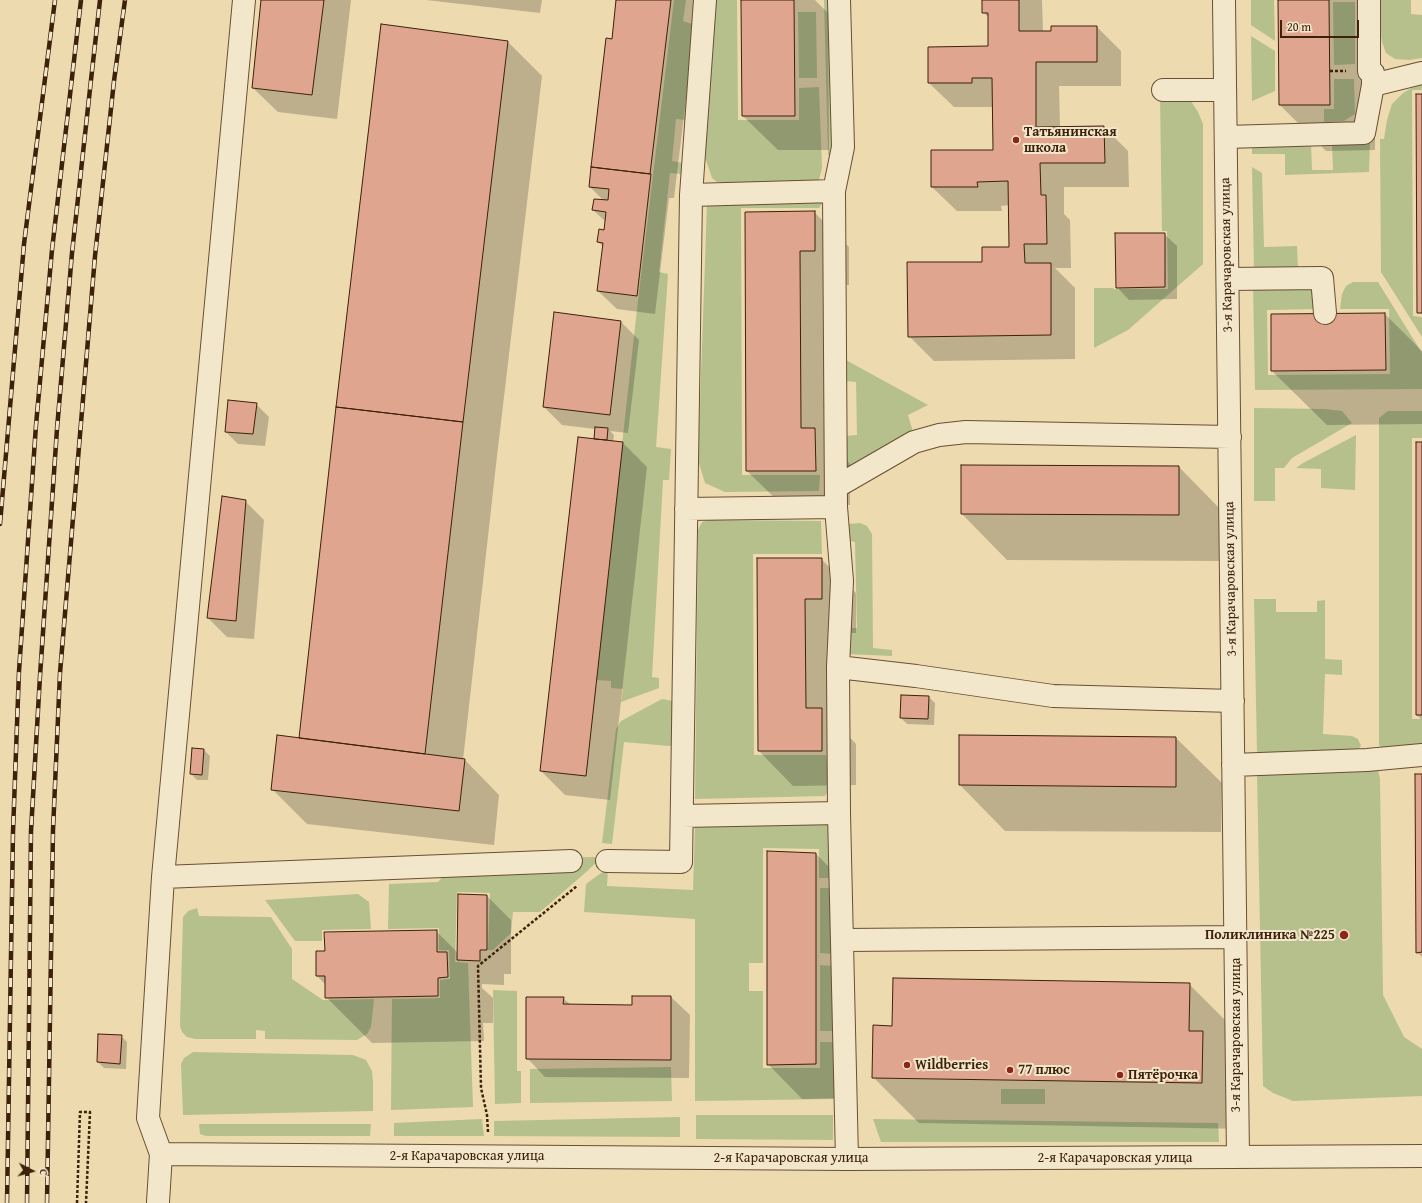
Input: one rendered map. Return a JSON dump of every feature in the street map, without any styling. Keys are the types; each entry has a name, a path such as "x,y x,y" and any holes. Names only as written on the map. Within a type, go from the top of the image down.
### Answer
{"street":[{"path":"158,1202 161,1154 148,1118 163,877 244,0"},
{"path":"607,862 681,862 691,195 705,0"},
{"path":"839,0 843,146 834,191 836,497 842,581 838,667 839,813 847,1159"},
{"name":"3-я Карачаровская улица","path":"1224,0 1238,1157"},
{"path":"1226,137 1364,133 1373,85 1373,73 1369,71 1369,0"},
{"path":"1373,85 1422,73"},
{"path":"1163,90 1225,90"},
{"path":"691,195 834,191"},
{"path":"1228,279 1322,278 1324,313"},
{"path":"686,509 836,497 914,442 939,434 966,432 1230,437"},
{"path":"838,667 916,676 1053,696 1232,701"},
{"path":"1233,765 1367,760 1422,755"},
{"path":"682,816 839,813"},
{"path":"163,877 571,861"},
{"path":"842,940 1236,936"},
{"name":"2-я Карачаровская улица","path":"161,1154 847,1159 1422,1156"}],"path":[{"path":"490,1157 487,1115 481,1088 478,966 607,862"},
{"path":"77,1203 80,1112 90,1112 86,1203"}],"green space":[{"path":"674,0 686,0 683,21 692,24 685,120 676,119 672,161 682,163 681,174 670,173 659,272 668,274 656,447 671,449 669,480 663,480 652,677 659,678 659,688 621,702 623,689 611,688 611,681 596,680 637,309"},
{"path":"711,0 737,0 738,120 799,120 799,88 819,87 822,168 819,180 814,186 717,182 712,178 705,157"},
{"path":"824,0 832,0 837,155 828,155"},
{"path":"1251,0 1274,0 1275,41 1251,25"},
{"path":"1380,0 1411,0 1411,14 1422,15 1422,58 1409,60 1395,59 1386,53 1382,42 1380,29"},
{"path":"1333,2 1355,2 1355,64 1334,65"},
{"path":"798,12 816,12 817,78 799,78"},
{"path":"1251,36 1275,51 1275,91 1252,101"},
{"path":"1334,79 1354,79 1355,114 1344,121 1324,122 1324,109 1334,109"},
{"path":"1422,82 1422,90 1412,90 1413,316 1422,317 1422,337 1381,272 1380,139 1384,139 1387,120 1392,104 1403,93"},
{"path":"1160,97 1189,98 1198,112 1203,124 1203,264 1128,330 1094,348 1094,288 1168,289 1167,231 1162,231"},
{"path":"1370,142 1369,172 1285,175 1285,154 1252,154 1252,145 1311,144 1312,170 1333,170 1332,143"},
{"path":"1252,167 1262,173 1264,247 1297,246 1298,268 1254,268"},
{"path":"715,202 823,202 819,208 741,208 742,475 820,475 819,491 725,492 705,483 698,460 707,204"},
{"path":"1353,282 1378,282 1422,353 1422,389 1255,390 1253,285 1307,286 1314,291 1318,309 1267,310 1268,375 1390,374 1389,309 1340,309 1342,294 1346,286"},
{"path":"844,359 928,405 908,415 914,435 846,472 845,436 857,435 856,382 845,381"},
{"path":"1254,408 1325,409 1342,411 1352,423 1292,458 1284,468 1275,468 1275,501 1254,501"},
{"path":"1388,411 1422,411 1422,438 1412,438 1412,719 1422,719 1422,746 1382,748 1379,745 1379,418"},
{"path":"1356,435 1355,490 1321,488 1321,469 1296,468 1303,463"},
{"path":"709,520 821,521 822,554 753,554 754,755 826,755 830,788 825,796 695,799 698,530 702,522"},
{"path":"860,523 867,526 872,534 873,648 892,650 892,656 847,654 847,628 857,628 855,542 847,540 849,524"},
{"path":"1254,599 1276,599 1276,612 1317,612 1317,601 1325,600 1325,659 1342,660 1342,675 1325,674 1323,734 1352,736 1358,739 1361,746 1356,751 1257,753"},
{"path":"662,699 678,702 675,745 669,746 624,742 612,844 602,843 616,729 621,721"},
{"name":"Поликлиника №225","path":"1378,769 1380,779 1383,995 1404,1037 1422,1049 1422,1096 1293,1101 1273,1093 1263,1086 1257,771"},
{"path":"831,822 832,878 819,878 819,849 763,848 763,963 749,963 749,991 763,991 763,1068 820,1068 820,1042 834,1042 835,1099 695,1101 695,919 584,912 586,884 608,868 607,886 693,890 695,825"},
{"path":"602,857 540,912 513,912 511,933 493,950 488,950 490,893 457,892 455,962 468,963 473,1107 391,1110 392,999 440,998 440,980 450,979 449,950 439,950 439,928 388,929 389,884 438,882 446,873 492,858"},
{"path":"820,888 832,888 833,954 820,953"},
{"path":"358,894 369,902 371,929 322,930 322,941 295,941 265,900"},
{"path":"197,908 199,916 271,917 292,949 292,979 323,1000 374,999 371,1027 367,1034 357,1040 265,1039 265,1031 256,1030 256,1039 195,1039 187,1037 182,1032 180,1026 183,917 188,911"},
{"path":"820,965 833,966 834,1031 820,1031"},
{"path":"493,990 517,991 517,1071 521,1071 521,1103 495,1104"},
{"path":"193,1052 353,1055 366,1060 372,1071 373,1111 183,1115 181,1064 184,1058"},
{"path":"671,1067 672,1101 530,1103 530,1069"},
{"path":"1001,1089 1045,1089 1045,1104 1001,1104"},
{"path":"696,1115 833,1115 833,1140 696,1139"},
{"path":"680,1117 680,1137 494,1136 494,1121"},
{"path":"482,1119 484,1136 394,1136 394,1123"},
{"path":"873,1119 1218,1123 1219,1142 881,1142"},
{"path":"199,1124 371,1124 370,1136 206,1136 200,1134"}],"building":[{"path":"261,0 324,0 312,95 252,88"},
{"path":"616,0 671,0 650,174 591,167 606,38 612,39"},
{"path":"741,0 794,0 795,116 742,116"},
{"path":"982,0 1019,0 1019,31 1051,31 1051,26 1097,26 1097,62 1036,62 1036,127 1104,126 1105,163 1040,163 1041,195 1046,195 1047,244 1024,244 1025,263 1051,263 1051,335 908,337 907,262 982,262 982,247 1009,247 1008,181 977,182 978,187 931,187 931,150 993,150 992,78 972,78 972,83 928,83 928,47 988,46 988,13 982,13"},
{"path":"1278,0 1329,0 1330,105 1279,105"},
{"path":"381,24 508,41 463,422 336,407"},
{"path":"1416,94 1422,94 1422,313 1417,313"},
{"path":"591,167 651,174 637,296 597,291 603,243 597,242 599,229 604,230 606,212 592,210 594,199 608,200 609,189 589,187"},
{"path":"815,211 815,251 800,251 801,428 815,428 816,471 746,471 745,212"},
{"path":"1115,233 1165,233 1165,287 1116,288"},
{"path":"554,312 621,321 610,415 543,407"},
{"path":"1385,313 1386,370 1271,371 1271,314"},
{"path":"228,400 257,403 253,434 225,432"},
{"path":"336,407 463,422 425,754 299,738"},
{"path":"595,427 608,428 607,440 594,439"},
{"path":"578,437 623,442 586,776 540,771"},
{"path":"1416,442 1422,442 1422,715 1416,715"},
{"path":"961,465 1179,466 1179,515 961,514"},
{"path":"222,496 246,500 236,621 207,618"},
{"path":"757,558 822,558 822,599 805,599 806,708 822,708 822,751 758,751"},
{"path":"901,695 929,696 928,719 900,718"},
{"path":"277,735 465,759 459,811 271,790"},
{"path":"959,735 1176,737 1176,787 959,785"},
{"path":"192,748 204,749 202,775 190,774"},
{"path":"1415,774 1422,774 1422,952 1416,953"},
{"path":"767,851 816,853 816,1064 767,1065"},
{"path":"458,894 487,895 487,950 480,950 480,961 457,960"},
{"path":"437,930 437,952 447,952 448,977 438,978 438,996 325,998 325,976 316,976 316,951 325,951 324,932"},
{"path":"893,978 1190,983 1189,1031 1203,1031 1202,1083 872,1078 873,1025 892,1026"},
{"path":"632,996 671,996 671,1060 526,1059 526,997 564,997 563,1004 632,1005"},
{"path":"98,1034 122,1035 120,1064 97,1062"}],"railway":[{"path":"0,524 24,244 55,0"},
{"path":"7,1203 13,832 19,671 36,425 52,250 81,0"},
{"path":"27,1203 31,831 40,676 57,429 72,253 100,0"},
{"path":"47,1203 53,830 60,673 95,256 114,81 125,0"}],"place":[{"name":"Татьянинская школа","path":"1016,140"},
{"name":"Поликлиника №225","path":"1344,935"},
{"name":"Wildberries","path":"907,1065"},
{"name":"77 плюс","path":"1010,1070"},
{"name":"Пятёрочка","path":"1120,1075"}]}
